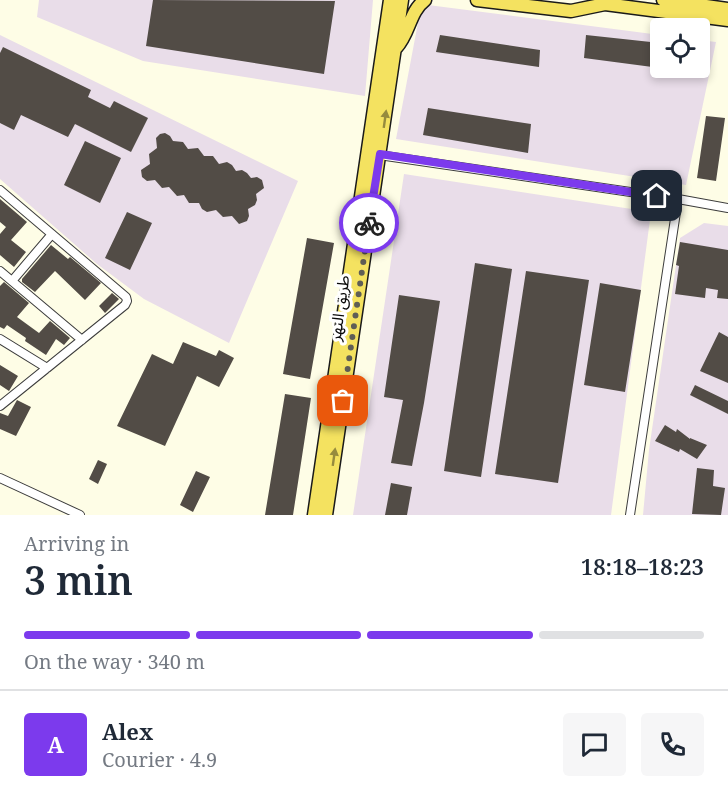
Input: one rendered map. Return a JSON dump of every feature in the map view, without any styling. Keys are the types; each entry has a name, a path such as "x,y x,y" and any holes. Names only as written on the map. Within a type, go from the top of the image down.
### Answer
{"main road":[{"name":"طريق النهر","path":"326,515 402,0"},
{"path":"395,49 405,36 416,8 425,0"},
{"path":"477,0 571,11 582,10 591,3 726,14"},
{"path":"663,0 726,14"},
{"name":"طريق النهر","path":"314,515 387,3"}],"street":[{"path":"380,154 728,208"},
{"path":"0,190 127,299 125,305 47,369 2,402"},
{"path":"630,515 678,199"},
{"path":"12,281 52,234"},
{"path":"0,271 82,340"},
{"path":"0,339 47,369"},
{"path":"0,478 80,515"}],"shaded area":[{"path":"39,0 373,0 365,96 143,61 37,17"},
{"path":"428,5 650,34 650,78 708,78 686,185 396,139 420,12"},
{"path":"0,35 298,181 229,343 144,299 97,264 0,179"},
{"path":"710,41 716,42 710,71"},
{"path":"404,174 651,212 611,515 353,515"},
{"path":"704,223 728,226 728,515 643,515 649,450 680,238"}],"building":[{"path":"153,0 335,1 324,74 146,46"},
{"path":"440,35 540,50 539,67 436,52"},
{"path":"586,35 650,42 650,67 584,58"},
{"path":"3,47 91,90 88,97 110,108 114,101 148,118 131,152 75,124 68,137 21,115 14,130 0,123 0,53"},
{"path":"428,108 531,124 528,153 423,135"},
{"path":"706,116 725,118 716,181 697,178"},
{"path":"165,133 173,141 183,142 188,149 198,148 204,156 213,156 219,164 227,162 236,171 242,170 251,178 257,177 262,180 264,188 256,194 255,205 248,209 247,221 239,224 232,216 223,217 216,210 207,212 199,203 189,203 184,195 177,196 169,187 162,188 155,180 147,181 142,177 141,170 150,164 149,154 157,148 156,138"},
{"path":"85,141 121,158 100,203 64,185"},
{"path":"0,199 27,222 11,240 26,252 14,267 0,255 0,234 6,227 0,222"},
{"path":"127,212 152,223 130,270 105,258"},
{"path":"307,238 334,243 310,379 283,374"},
{"path":"680,242 728,250 728,299 717,298 718,290 706,288 705,298 675,294"},
{"path":"51,245 68,259 70,257 101,283 85,300 55,271 35,292 22,282 22,279"},
{"path":"475,263 512,269 481,477 444,471"},
{"path":"526,271 589,280 558,483 495,474"},
{"path":"4,282 29,303 17,317 39,333 50,321 70,338 64,345 56,339 46,355 7,325 4,329 0,327 0,286"},
{"path":"600,283 641,290 625,392 584,385"},
{"path":"112,293 119,299 105,313 99,306"},
{"path":"399,295 440,301 412,466 391,463 403,400 384,397"},
{"path":"719,332 728,337 728,383 700,371"},
{"path":"183,342 216,356 219,350 234,358 219,387 197,376 165,446 117,426 152,354 173,364"},
{"path":"0,365 18,376 9,391 0,385"},
{"path":"695,385 728,401 728,414 690,395"},
{"path":"285,394 311,398 293,515 265,515"},
{"path":"17,400 31,407 16,436 0,429 0,413 8,416"},
{"path":"665,425 676,432 677,429 690,439 707,445 697,459 680,449 679,452 655,441"},
{"path":"98,460 107,464 98,484 89,479"},
{"path":"697,468 714,470 713,486 725,488 721,515 692,514"},
{"path":"196,471 210,477 193,512 180,505"},
{"path":"391,483 412,487 407,515 385,515"}],"way so far":[{"path":"343,401 369,223"}],"route":[{"path":"369,223 380,154 657,196"}]}
